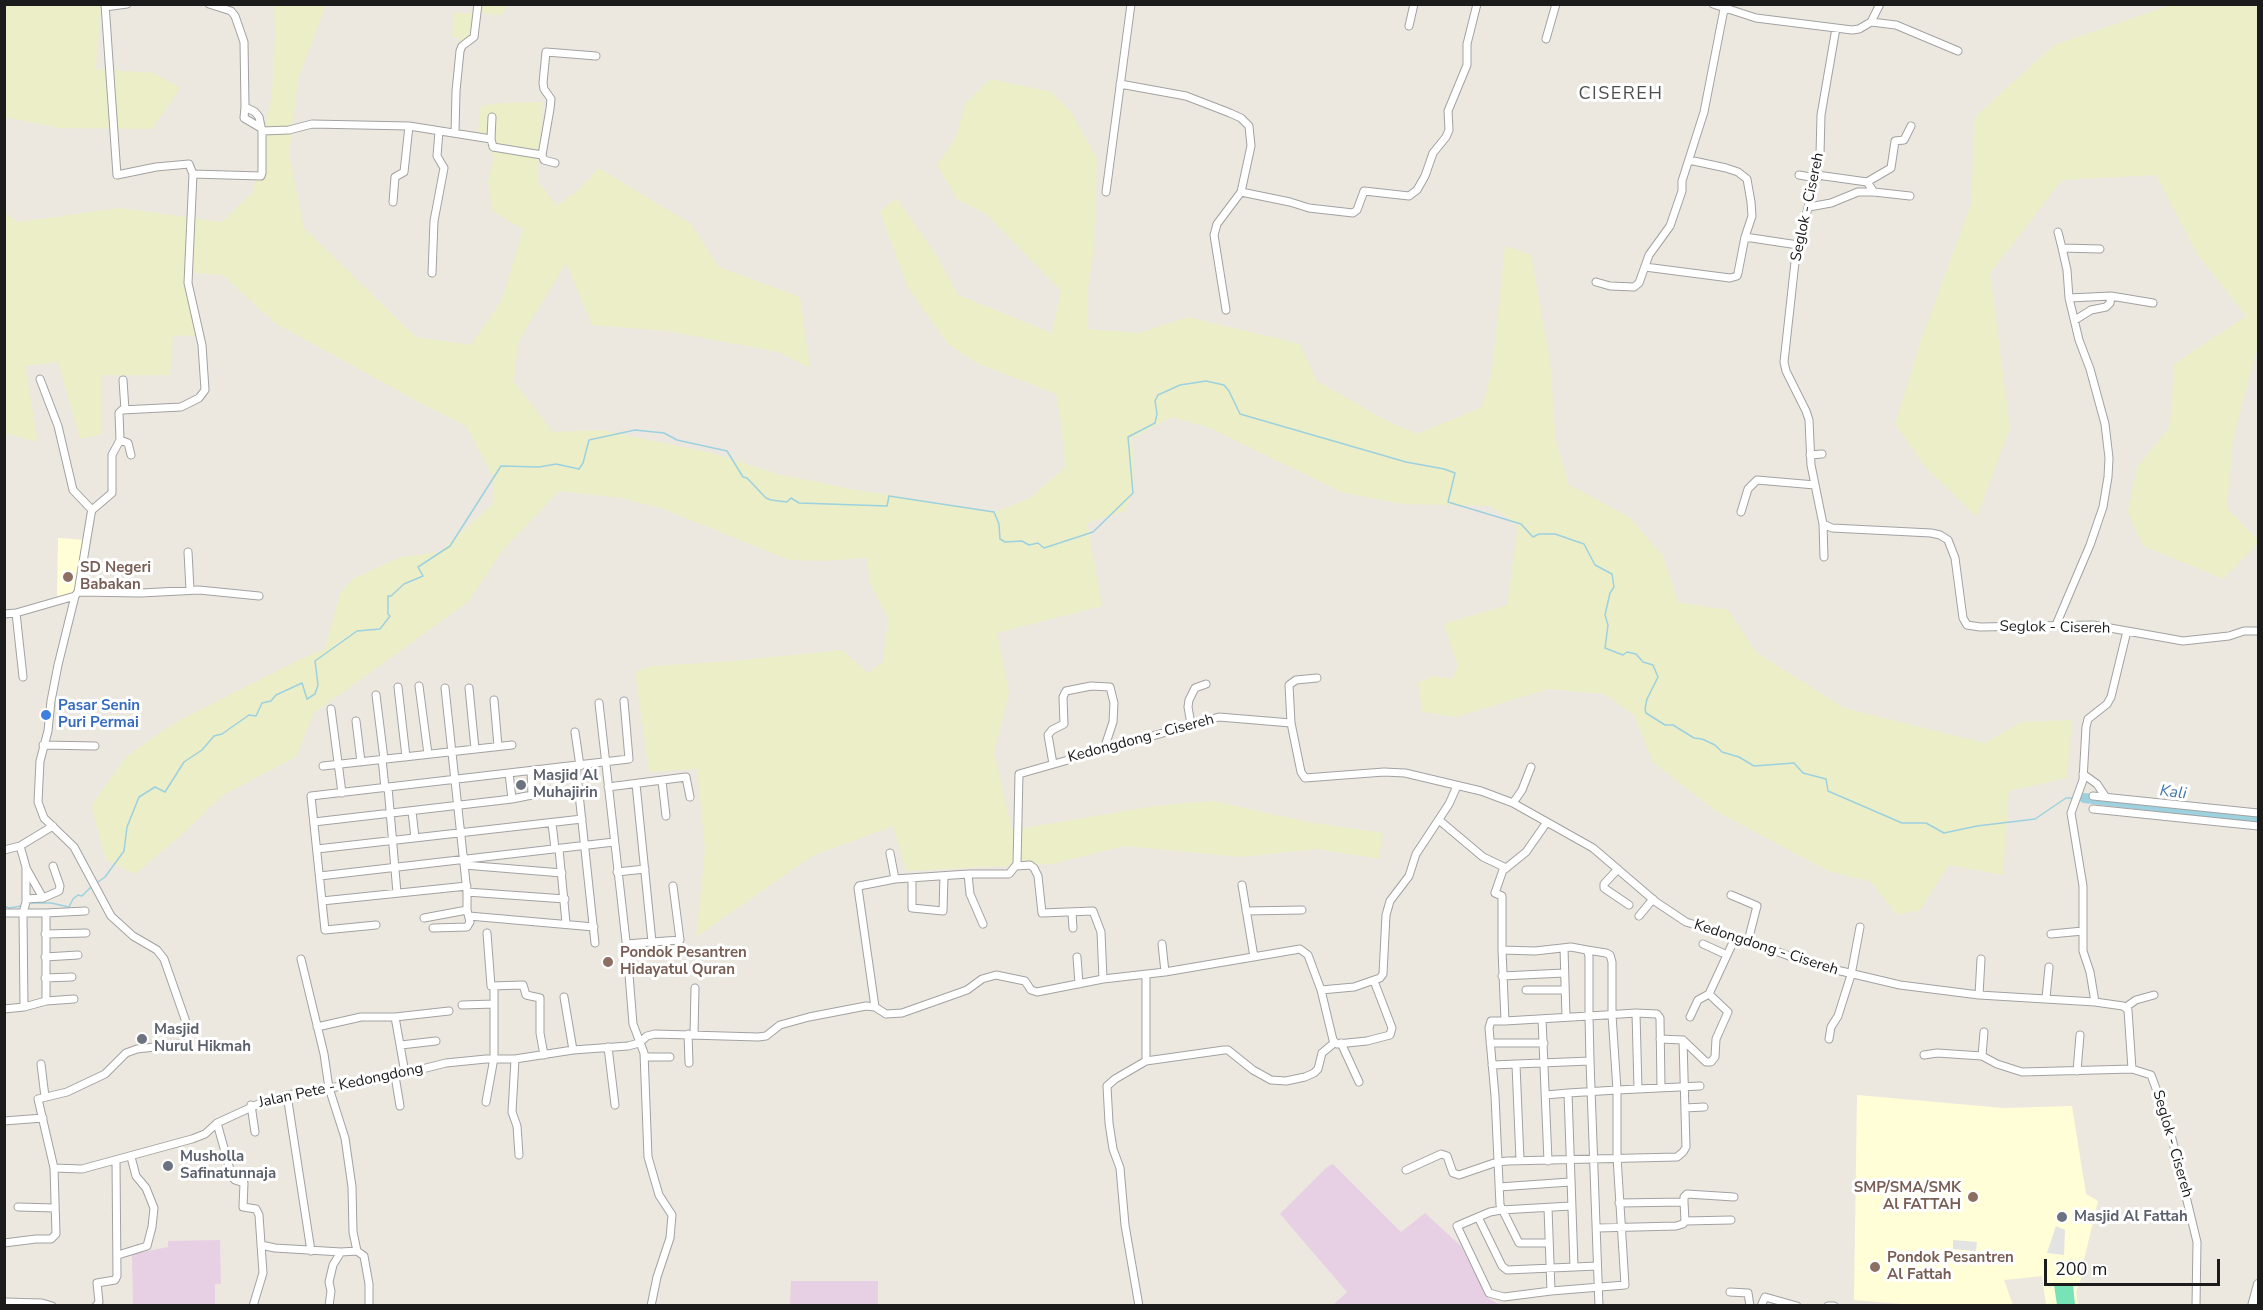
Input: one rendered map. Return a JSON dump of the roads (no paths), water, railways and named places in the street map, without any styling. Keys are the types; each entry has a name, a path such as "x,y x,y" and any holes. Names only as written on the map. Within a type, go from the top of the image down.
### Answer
{"street":[{"path":"4,1243 53,1239 56,1234 54,1168 38,1099 67,1092 105,1074 126,1053 146,1047 189,1043 186,1022 164,959 157,950 133,936 111,916 74,848 44,818 38,802 40,761 48,731 51,701 62,645 77,594 92,510 112,493 112,455 120,440 119,413 125,410 181,407 199,398 205,390 202,345 188,282 193,174 189,164 156,167 117,175 105,6 127,4"},
{"path":"193,174 261,176 262,173 262,129 259,117 245,107 245,58 242,34 231,10 209,4"},
{"path":"454,133 460,51 462,46 474,37 478,4"},
{"path":"1106,192 1131,4"},
{"path":"1409,27 1414,4"},
{"path":"1241,192 1309,208 1353,213 1357,210 1364,191 1409,196 1417,190 1433,153 1449,130 1448,111 1467,65 1467,44 1478,4"},
{"path":"1546,39 1556,4"},
{"path":"1713,4 1756,18 1859,29 1871,22 1880,4"},
{"path":"1596,282 1610,286 1634,287 1642,278 1649,255 1670,226 1704,112 1725,7"},
{"path":"1871,22 1896,25 1958,51"},
{"name":"Seglok - Cisereh","path":"1836,28 1821,115 1817,176 1798,245 1784,362 1788,376 1809,420 1810,455 1823,524 1832,528 1940,535 1948,540 1952,548 1963,618 1967,625 1980,627 2092,625 2127,631 2111,697 2107,704 2088,719 2085,733 2084,774 2073,806 2071,820 2083,886 2083,951 2096,1002"},
{"path":"555,164 544,160 542,155 550,109 550,99 543,83 546,52 596,56"},
{"path":"1120,84 1186,96 1230,112 1249,126 1251,146 1241,192 1217,224 1214,235 1226,309"},
{"path":"492,117 491,145 495,148 542,155"},
{"path":"262,129 289,130 319,124 409,126 491,139"},
{"path":"393,202 395,177 404,172 409,126"},
{"path":"1799,175 1867,182 1891,168 1895,141 1904,140 1911,126"},
{"path":"432,273 436,201 444,168 437,156 438,131"},
{"path":"1645,267 1730,278 1737,276 1752,216 1752,202 1747,179 1738,172 1726,168 1689,160"},
{"path":"1867,182 1874,192"},
{"path":"1809,207 1832,203 1858,192 1910,196"},
{"path":"2056,625 2090,545 2103,507 2108,477 2108,451 2104,423 2069,298 2067,270 2058,232"},
{"path":"1745,237 1798,245"},
{"path":"2062,248 2100,249"},
{"path":"2069,298 2111,296 2153,303"},
{"path":"2075,320 2091,310 2106,307 2110,303 2111,296"},
{"path":"40,379 58,426 73,490 92,510"},
{"path":"123,380 125,410"},
{"path":"120,440 128,442 131,455"},
{"path":"1810,455 1822,454"},
{"path":"1741,512 1748,489 1757,480 1815,485"},
{"path":"1823,524 1824,557"},
{"path":"188,552 190,590"},
{"path":"4,614 16,613 77,594 190,590 258,596"},
{"path":"16,613 23,677"},
{"path":"2127,631 2183,641 2229,636 2244,631 2259,631"},
{"path":"1291,723 1289,685 1296,680 1317,678"},
{"path":"1191,724 1189,700 1195,688 1206,684"},
{"path":"419,686 428,754"},
{"path":"1053,764 1048,735 1064,724 1063,697 1066,691 1091,686 1110,687 1114,703 1113,722 1104,749"},
{"path":"398,687 406,757"},
{"path":"433,928 467,927 470,922 445,688"},
{"path":"469,688 475,749"},
{"path":"376,695 397,893"},
{"path":"494,700 498,746"},
{"path":"376,925 326,931 311,796 605,763 630,758 624,701"},
{"path":"599,704 633,1024 645,1058 648,1157 659,1195 670,1211 672,1220 670,1238 657,1277 651,1305"},
{"path":"331,709 342,793"},
{"name":"Kedongdong - Cisereh","path":"1016,866 1018,777 1021,772 1220,717 1291,723 1301,772 1305,778 1384,771 1423,776 1481,791 1513,803 1593,848 1653,899 1686,922 1811,964 1900,985 1979,995 2096,1002"},
{"path":"356,721 361,762"},
{"path":"575,732 596,943"},
{"path":"43,745 95,746"},
{"path":"323,766 512,745"},
{"path":"1513,803 1522,790 1531,768"},
{"path":"314,822 458,806 532,795 531,771"},
{"path":"508,773 512,799"},
{"path":"2084,774 2097,784 2105,796"},
{"path":"608,787 687,778 690,797"},
{"path":"662,781 666,816"},
{"path":"636,784 652,942"},
{"path":"1321,990 1354,987 1374,981 1383,974 1386,915 1390,901 1409,876 1416,854 1457,786"},
{"path":"2093,796 2105,796 2130,806 2259,826"},
{"path":"2093,809 2130,806 2259,813"},
{"path":"412,811 415,838"},
{"path":"317,849 582,819"},
{"path":"1439,819 1483,857 1505,869"},
{"path":"1505,1021 1502,976 1502,896 1495,892 1505,869 1526,852 1547,822"},
{"path":"552,823 562,873 566,923"},
{"path":"4,850 20,846 52,826"},
{"path":"320,876 394,866 464,863 614,842"},
{"path":"20,846 26,867 43,898"},
{"path":"890,853 895,879"},
{"path":"464,863 562,873"},
{"path":"875,1007 858,888 861,885 895,879 1009,874 1016,866 1030,865 1038,876 1042,913 1066,910 1072,913 1093,911 1099,924 1103,980"},
{"path":"4,913 59,891 53,866"},
{"path":"24,1007 26,867"},
{"path":"1618,868 1604,884 1604,888 1629,905"},
{"path":"617,872 645,869"},
{"path":"968,874 970,894 983,924"},
{"path":"912,878 912,908 942,911 945,876"},
{"path":"1242,885 1254,957"},
{"path":"626,944 680,940 673,886"},
{"path":"322,901 467,889 565,899"},
{"path":"1731,895 1757,906 1748,941"},
{"path":"1639,916 1653,899"},
{"path":"25,905 46,913 85,911"},
{"path":"1246,911 1302,910"},
{"path":"46,913 46,1001"},
{"path":"424,918 468,913 594,927"},
{"path":"1072,913 1073,928"},
{"path":"1829,1039 1831,1027 1838,1016 1851,975 1860,927"},
{"path":"2051,934 2083,931"},
{"path":"45,933 86,933"},
{"path":"486,1102 494,1058 494,986 491,983 487,933"},
{"path":"1690,1017 1698,1000 1708,994 1735,938"},
{"path":"1162,944 1165,972"},
{"path":"1703,944 1727,955"},
{"path":"1502,950 1564,948 1606,953 1611,958 1617,1090 1617,1157 1625,1285 1504,1297 1489,1293 1457,1228 1463,1222 1501,1210 1571,1206"},
{"path":"1564,948 1566,1017"},
{"path":"639,1043 647,1036 655,1034 763,1036 780,1025 866,1006 875,1007 886,1014 902,1012 967,990 982,979 996,975 1025,981 1031,990 1037,992 1300,949 1308,955 1338,1043 1359,1082"},
{"path":"1587,950 1599,1305"},
{"path":"45,957 78,955"},
{"path":"1077,957 1079,984"},
{"path":"301,959 329,1088 347,1148 352,1187 353,1232 357,1251"},
{"path":"1979,995 1981,959"},
{"path":"2046,998 2049,967"},
{"path":"1502,976 1564,973"},
{"path":"1146,975 1146,1061"},
{"path":"45,978 72,977"},
{"path":"1138,1305 1125,1225 1120,1168 1113,1149 1106,1089 1115,1079 1146,1061 1228,1050 1253,1070 1271,1080 1286,1081 1305,1077 1314,1073 1318,1068 1322,1053 1338,1043 1367,1041 1390,1035 1392,1028 1374,981"},
{"path":"494,986 523,985 526,995 539,996 540,1033 544,1055"},
{"path":"689,1064 695,988"},
{"path":"1526,990 1564,990"},
{"path":"1660,1039 1683,1040 1706,1062 1711,1062 1715,1057 1716,1039 1728,1012 1708,994"},
{"path":"2096,1002 2127,1007 2136,1000 2154,995"},
{"path":"564,997 573,1050"},
{"path":"4,1009 46,1001 74,999"},
{"path":"462,1005 494,1004"},
{"path":"1924,1055 1937,1053 1982,1056 1997,1064 2022,1072 2132,1069 2127,1007"},
{"path":"317,1027 361,1017 395,1017 449,1011"},
{"path":"1549,1242 1519,1244 1501,1210 1490,1043 1491,1021 1653,1012 1660,1018 1661,1088"},
{"path":"1636,1013 1638,1089"},
{"path":"395,1017 405,1073"},
{"path":"1542,1019 1548,1161"},
{"path":"1982,1056 1984,1032"},
{"path":"2077,1071 2080,1035"},
{"path":"1406,1170 1442,1154 1447,1156 1453,1173 1456,1175 1497,1162 1520,1160 1677,1157 1686,1148 1683,1040"},
{"path":"400,1045 436,1041"},
{"path":"1490,1043 1544,1042"},
{"name":"Jalan Pete - Kedongdong","path":"54,1168 82,1169 199,1137 217,1123 251,1105 286,1095 395,1076 446,1063 494,1058 515,1059 639,1043"},
{"path":"608,1047 615,1105"},
{"path":"645,1058 670,1057"},
{"path":"515,1059 512,1109 517,1126 519,1155"},
{"path":"1492,1065 1590,1061"},
{"path":"40,1064 45,1097"},
{"path":"1516,1065 1520,1160"},
{"name":"Seglok - Cisereh","path":"2132,1069 2151,1075 2167,1118 2196,1236 2196,1305"},
{"path":"395,1076 400,1106"},
{"path":"1546,1095 1700,1086"},
{"path":"1568,1093 1574,1266"},
{"path":"286,1095 311,1251"},
{"path":"251,1105 255,1132"},
{"path":"1685,1108 1704,1107"},
{"path":"4,1121 43,1118"},
{"path":"217,1123 232,1177 244,1183 243,1207 256,1209 258,1213 262,1279 252,1305"},
{"path":"118,1255 147,1246 152,1227 154,1208 146,1188 136,1176 131,1157"},
{"path":"96,1305 99,1302 96,1284 116,1278 118,1255 116,1160"},
{"path":"1498,1187 1570,1182"},
{"path":"1685,1221 1684,1197 1687,1194 1734,1197"},
{"path":"1619,1203 1684,1202"},
{"path":"18,1207 55,1208"},
{"path":"1548,1208 1551,1291"},
{"path":"1478,1217 1504,1269 1597,1266"},
{"path":"1597,1228 1676,1226 1685,1221 1731,1220"},
{"path":"261,1245 311,1251 357,1251 364,1256 369,1284 369,1305"},
{"path":"329,1305 332,1291 329,1282 330,1274 341,1252"},
{"path":"2252,1305 2259,1284"},
{"path":"1730,1292 1748,1293 1750,1305"},
{"path":"1761,1305 1765,1297 1797,1305"},
{"path":"4,1302 52,1305"},
{"path":"1828,1305 1834,1305"}],"waterway":[{"path":"95,884 105,877 124,851 127,827 139,797 155,787 165,792 184,762 202,750 214,736 222,734 249,715 256,716 262,703 271,701 276,695 302,683 307,699 315,694 318,685 315,661 357,631 380,629 390,616 388,596 404,584 423,576 418,567 450,546 501,466 539,467 556,464 579,469 583,463 589,440 635,430 664,433 677,440 727,451 743,477 771,500 787,502 791,498 799,503 887,506 889,496 994,512 999,524 1000,539 1005,542 1022,541 1029,545 1038,543 1044,548 1093,532 1133,493 1128,437 1155,423 1157,414 1155,401 1158,395 1180,385 1206,381 1224,385 1240,414 1406,462 1455,473 1448,502 1521,524 1533,537 1539,534 1555,534 1584,544 1595,565 1612,574 1614,587 1610,593 1605,615 1608,625 1605,648 1623,655 1627,652 1636,654 1643,662 1653,665 1658,677 1647,699 1645,709 1646,713 1665,725 1673,725 1694,738 1715,745 1722,752 1739,757 1754,766 1794,763 1803,773 1826,779 1828,791 1902,823 1926,823 1944,833 1977,826 2035,819 2066,798 2074,798"},
{"name":"Kali","path":"2079,798 2084,798"},
{"name":"Kali","path":"2084,798 2258,818"},
{"path":"28,903 51,903 69,907 73,899 78,895 82,896 91,887"},
{"path":"4,906 9,908 21,906"}],"place":[{"name":"SD Negeri Babakan","path":"68,577"},
{"name":"Pasar Senin Puri Permai","path":"46,715"},
{"name":"Masjid Al Muhajirin","path":"521,785"},
{"name":"Pondok Pesantren Hidayatul Quran","path":"608,962"},
{"name":"Masjid Nurul Hikmah","path":"142,1039"},
{"name":"Musholla Safinatunnaja","path":"168,1166"},
{"name":"SMP/SMA/SMK Al FATTAH","path":"1973,1197"},
{"name":"Masjid Al Fattah","path":"2062,1217"},
{"name":"Pondok Pesantren Al Fattah","path":"1875,1267"}],"district":[{"name":"CISEREH","path":"1621,95"}]}
